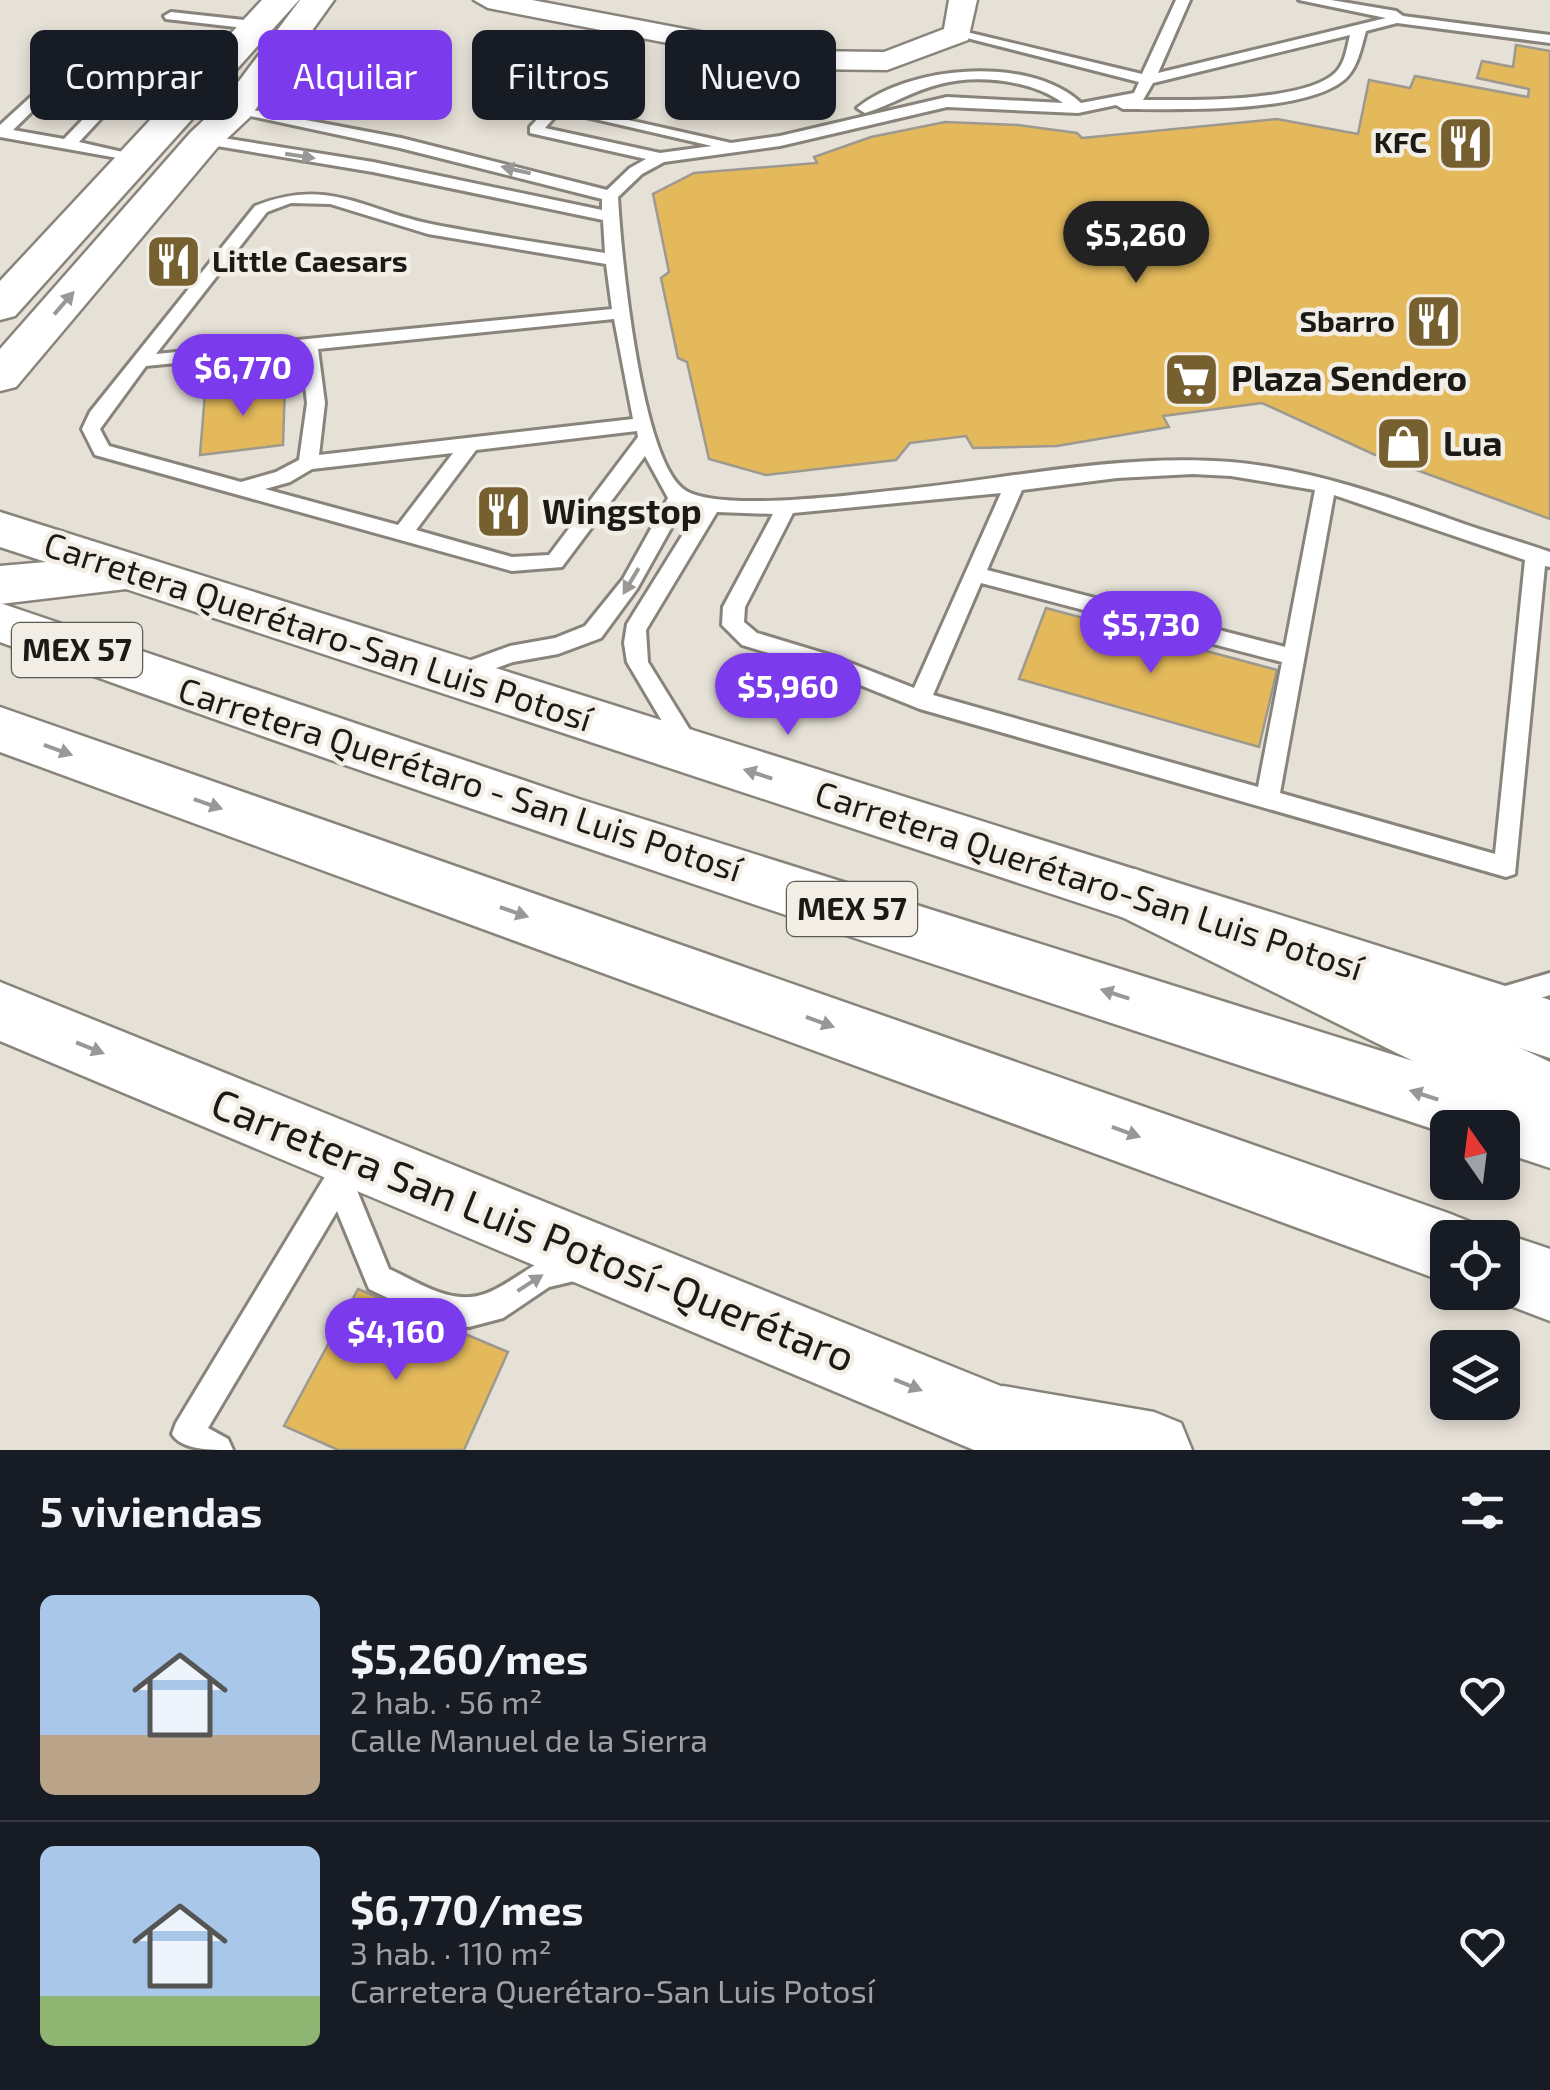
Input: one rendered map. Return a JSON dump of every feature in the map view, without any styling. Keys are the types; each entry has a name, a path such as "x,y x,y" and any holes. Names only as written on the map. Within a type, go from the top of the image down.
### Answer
{"main road":[{"path":"238,42 282,0"},
{"path":"204,140 193,127 270,28 282,0"},
{"path":"238,109 317,0"},
{"path":"0,307 169,120"},
{"path":"0,377 204,140 226,120"},
{"name":"Carretera Querétaro-San Luis Potosí","path":"0,529 1550,1029"},
{"path":"0,585 138,573"},
{"name":"Carretera Querétaro - San Luis Potosí","path":"0,622 154,678 1550,1136"},
{"path":"0,729 1430,1242"},
{"path":"1135,895 1550,1096"},
{"name":"Carretera San Luis Potosí-Querétaro","path":"0,1011 347,1168 608,1262 1034,1437 1154,1450"},
{"path":"1520,1275 1550,1286"}],"street":[{"path":"488,0 801,60 886,61 958,34 963,0"}],"lane":[{"path":"738,148 557,106 535,130 660,158 738,148 947,102 1078,108 1140,96 1183,0"},
{"path":"1306,0 1550,39"},
{"path":"171,16 253,25"},
{"path":"958,34 1147,80 1418,18"},
{"path":"1099,104 1216,104 1312,90 1337,80 1348,67 1359,29"},
{"path":"816,129 940,76 966,72 1057,87 1078,108"},
{"path":"30,106 2,133 134,159"},
{"path":"238,109 402,142 610,206"},
{"path":"68,144 91,120"},
{"path":"204,140 610,206"},
{"path":"660,158 636,171 610,206 623,314 646,431 662,480 679,496 710,507 788,506 1014,485 1117,470 1234,470 1377,500 1543,557 1506,868 920,700 750,639 733,625 734,607 788,506"},
{"path":"615,260 428,229 331,198 274,201 261,209 140,361 92,429 102,450 512,564 555,562 646,431"},
{"path":"140,361 623,314"},
{"path":"308,463 316,403 309,344"},
{"path":"241,488 284,477 308,463 470,444 646,431"},
{"path":"404,534 470,444"},
{"path":"920,700 1014,485"},
{"path":"1266,800 1324,488"},
{"path":"453,676 510,654 558,646 593,632 630,584 679,496"},
{"path":"691,752 660,695 639,673 634,646 636,630 710,507"},
{"path":"975,574 1293,657"},
{"path":"1452,998 1512,998 1550,984"},
{"path":"347,1168 362,1245 380,1279 448,1311 493,1308 544,1274 608,1262"},
{"path":"216,1450 187,1434 347,1168"}],"building":[{"path":"1516,45 1550,51 1550,519 1373,454 1262,403 1163,416 1169,427 1057,446 973,448 966,436 910,443 896,460 766,475 709,459 687,362 678,358 661,278 669,272 653,194 694,173 817,163 814,157 871,137 945,122 1018,125 1077,133 1082,138 1277,119 1358,134 1369,80 1410,88 1415,76 1528,97 1529,89 1477,78 1482,61 1513,67"},
{"path":"285,384 283,445 200,455 205,393"},
{"path":"1046,608 1277,670 1259,747 1019,679"},
{"path":"358,1289 508,1352 464,1450 338,1450 284,1426"}],"place":[{"name":"KFC","path":"1466,143"},
{"name":"Little Caesars","path":"173,262"},
{"name":"Sbarro","path":"1434,322"},
{"name":"Plaza Sendero","path":"1192,379"},
{"name":"Lua","path":"1404,444"},
{"name":"Wingstop","path":"503,512"}]}
